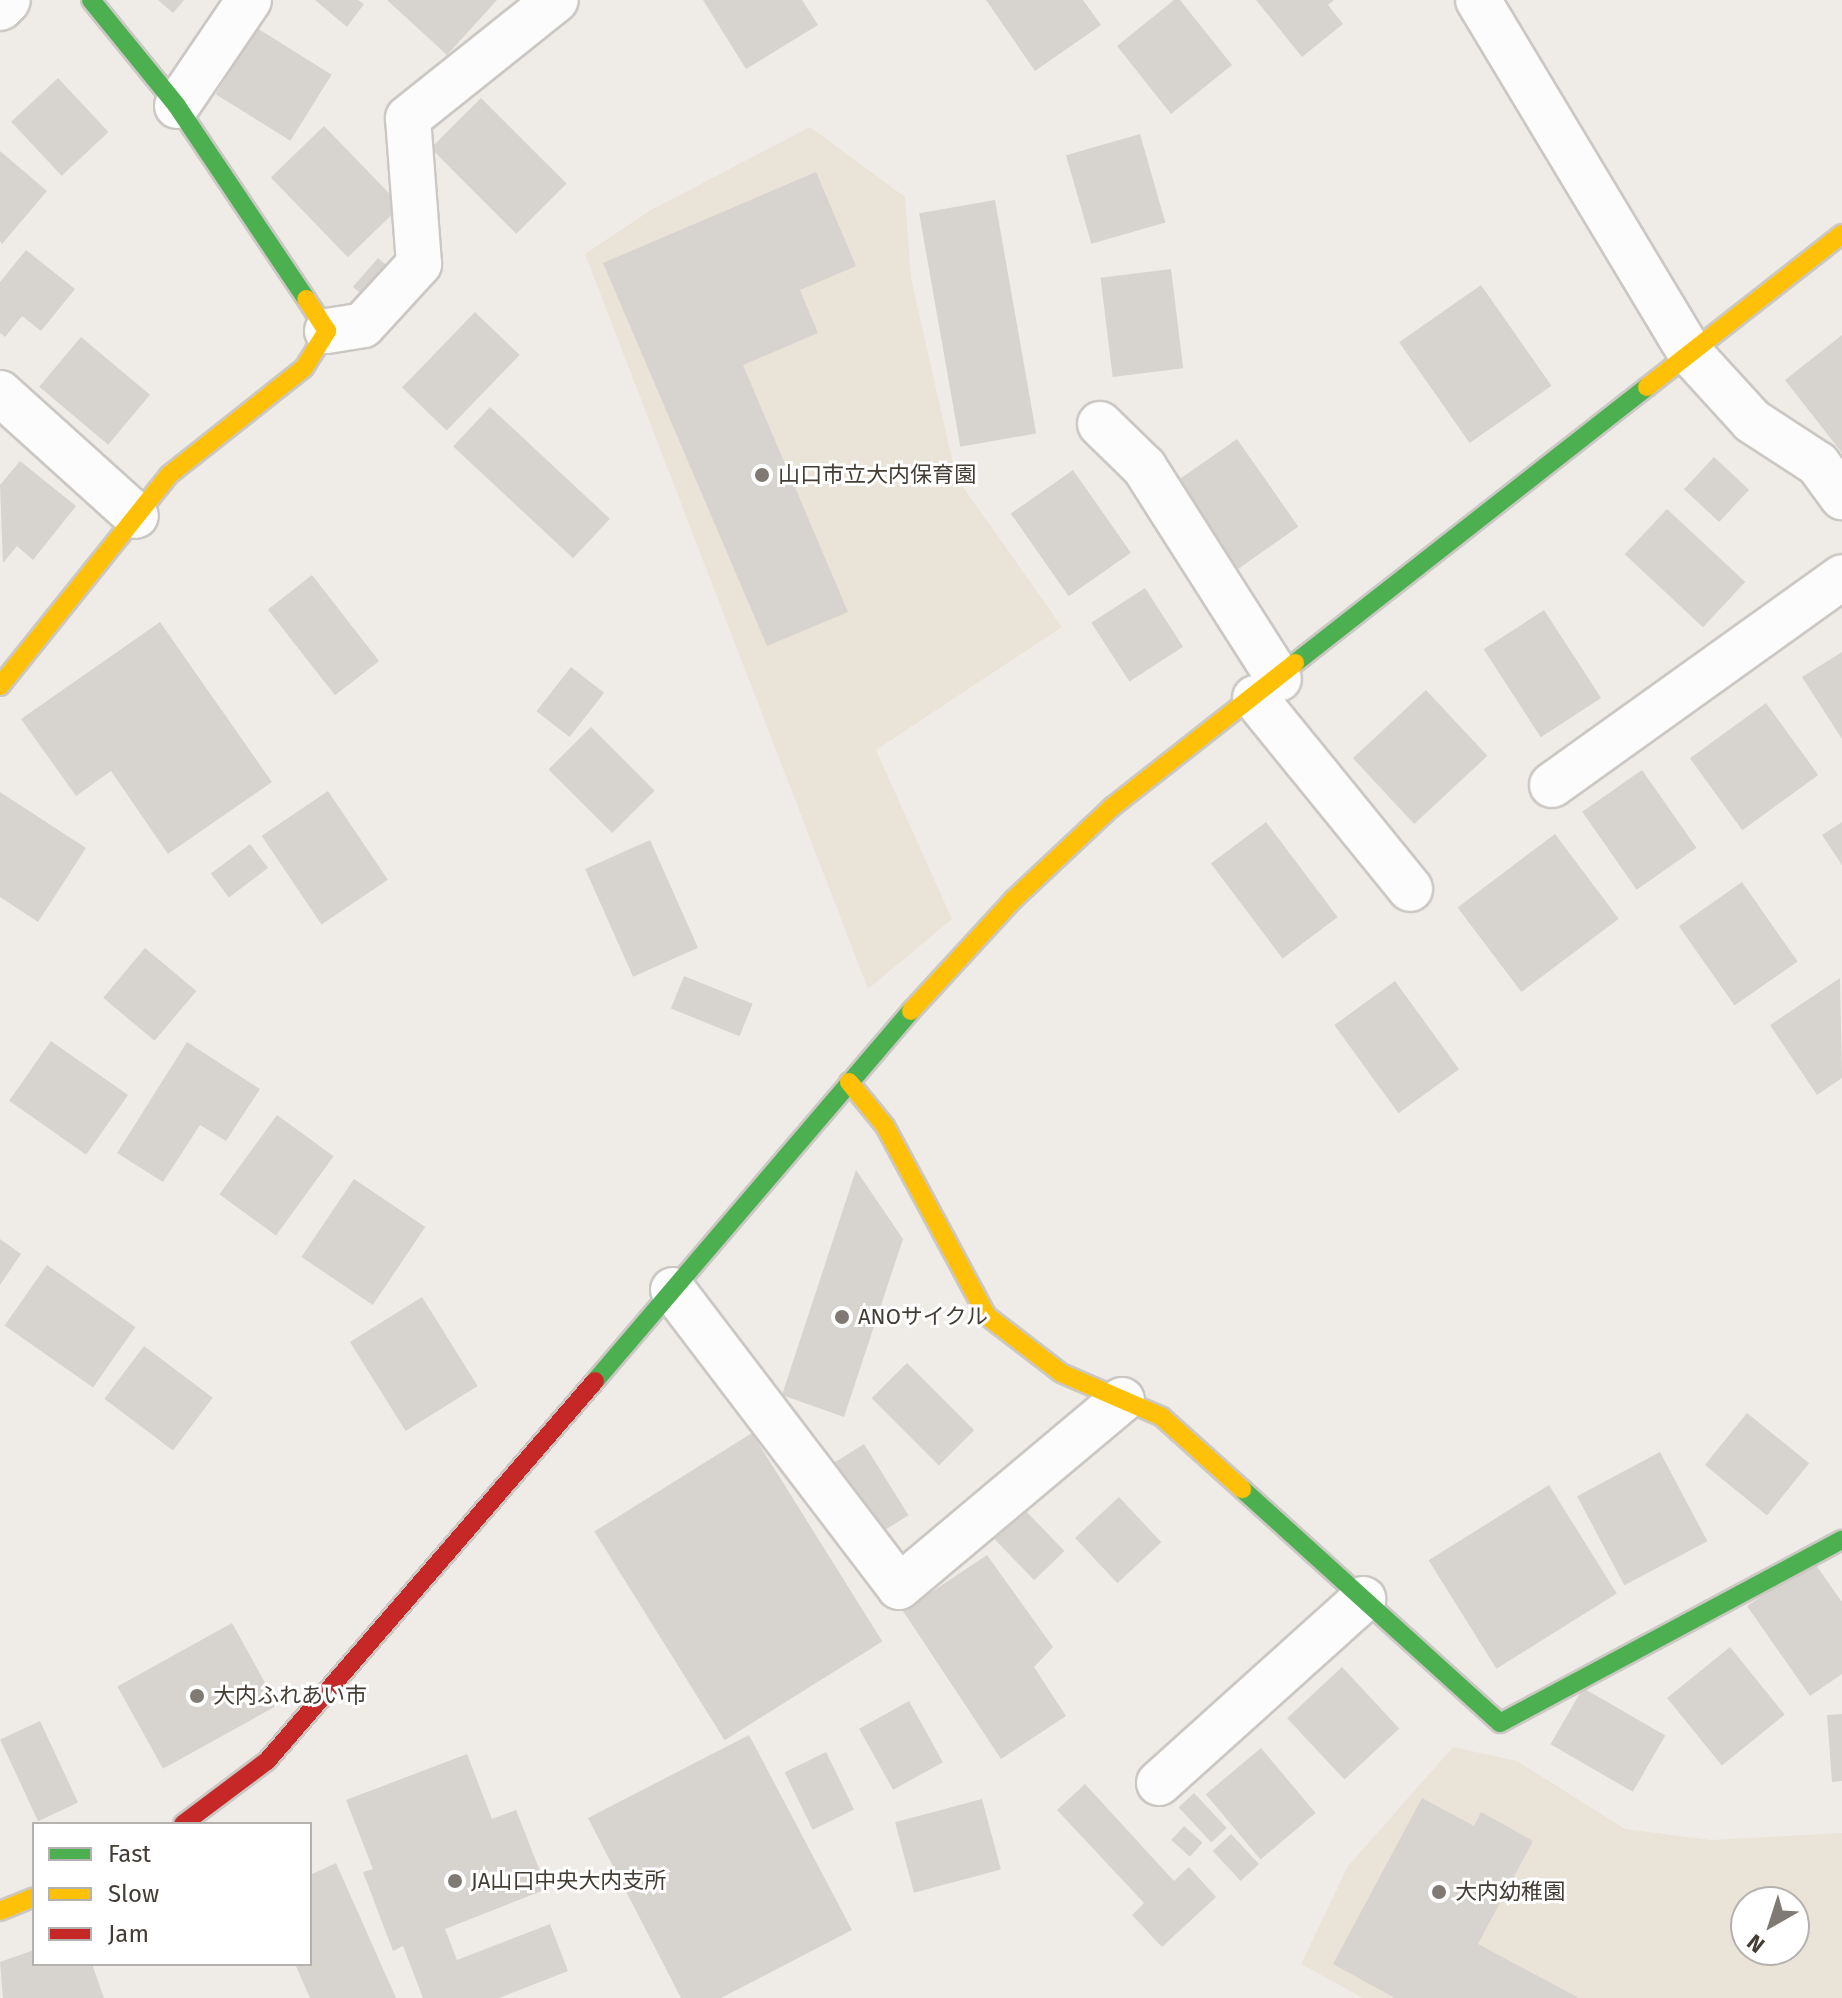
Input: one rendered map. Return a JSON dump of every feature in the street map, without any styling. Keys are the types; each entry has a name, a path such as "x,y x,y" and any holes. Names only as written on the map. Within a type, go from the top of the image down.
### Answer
{"street":[{"path":"0,8 8,0"},
{"path":"91,0 177,106 327,331"},
{"path":"177,106 249,0"},
{"path":"0,686 169,475 304,368 327,331 363,325 419,264 408,118 556,0"},
{"path":"1478,0 1690,353 1752,421 1818,464 1842,497"},
{"path":"186,1822 267,1761 339,1683 849,1082 1013,900 1112,807 1267,689 1842,234"},
{"path":"0,393 136,516"},
{"path":"1100,424 1144,467 1267,689 1410,889"},
{"path":"1552,785 1842,577"},
{"path":"849,1082 885,1126 987,1316 1061,1373 1162,1417 1500,1723 1842,1540"},
{"path":"673,1290 899,1587 1122,1400"},
{"path":"1159,1783 1363,1599"},
{"path":"0,1911 32,1898"}],"shaded area":[{"path":"810,127 905,197 911,278 956,477 1062,627 876,750 952,919 868,989 585,254 651,210"},
{"path":"1453,1747 1517,1761 1625,1829 1711,1840 1842,1833 1842,1998 1363,1998 1301,1964 1348,1866"}],"building":[{"path":"158,0 184,0 173,13"},
{"path":"315,0 358,0 364,4 347,27"},
{"path":"387,0 497,0 447,55"},
{"path":"703,0 802,0 818,25 746,69"},
{"path":"986,0 1083,0 1101,25 1035,71"},
{"path":"1174,0 1180,0 1232,65 1171,114 1117,46"},
{"path":"1256,0 1334,0 1328,5 1343,24 1302,57"},
{"path":"257,28 332,75 290,141 216,94"},
{"path":"58,78 108,132 62,176 11,122"},
{"path":"481,98 567,184 516,234 431,148"},
{"path":"324,126 401,206 348,257 271,177"},
{"path":"1140,134 1165,222 1091,244 1066,155"},
{"path":"0,151 47,191 2,244 0,241"},
{"path":"816,172 856,266 800,290 818,333 743,365 848,612 767,646 603,263"},
{"path":"995,200 1036,433 960,447 919,213"},
{"path":"26,250 75,289 41,331 22,316 5,337 0,333 0,282"},
{"path":"378,258 399,276 374,305 353,287"},
{"path":"1171,269 1183,368 1113,377 1101,278"},
{"path":"1481,285 1552,386 1470,443 1399,342"},
{"path":"475,312 520,355 447,431 402,388"},
{"path":"1842,335 1842,453 1785,380"},
{"path":"81,337 150,395 108,445 39,387"},
{"path":"490,407 610,519 573,558 453,446"},
{"path":"1237,439 1298,527 1236,570 1175,483"},
{"path":"1714,457 1749,490 1719,522 1684,489"},
{"path":"20,461 76,506 33,560 17,546 3,563 0,485"},
{"path":"1073,470 1131,553 1069,596 1011,514"},
{"path":"1667,509 1745,582 1703,627 1625,554"},
{"path":"312,575 379,661 335,695 268,609"},
{"path":"1145,588 1183,647 1129,682 1091,623"},
{"path":"1544,610 1601,698 1541,737 1484,649"},
{"path":"160,622 272,782 168,854 111,771 76,796 21,719"},
{"path":"1842,652 1842,739 1802,677"},
{"path":"571,667 604,693 570,737 537,711"},
{"path":"1426,690 1487,756 1414,824 1353,758"},
{"path":"1766,703 1818,775 1742,830 1690,758"},
{"path":"591,727 655,791 612,833 549,769"},
{"path":"1642,770 1696,848 1637,890 1582,812"},
{"path":"328,791 388,880 322,924 262,836"},
{"path":"0,792 86,848 38,922 0,897"},
{"path":"1266,822 1338,917 1283,959 1211,864"},
{"path":"1842,822 1842,865 1822,835"},
{"path":"1555,834 1619,919 1521,992 1458,907"},
{"path":"650,840 698,948 633,977 585,869"},
{"path":"250,844 268,868 229,897 211,873"},
{"path":"1742,882 1798,961 1735,1006 1679,926"},
{"path":"145,948 196,991 155,1041 103,998"},
{"path":"684,976 753,1004 740,1036 671,1008"},
{"path":"1840,978 1842,1078 1817,1095 1770,1025"},
{"path":"1395,981 1459,1069 1398,1113 1334,1025"},
{"path":"51,1041 128,1095 86,1155 9,1101"},
{"path":"187,1042 260,1089 226,1141 200,1125 163,1182 117,1153"},
{"path":"277,1115 334,1156 276,1235 219,1194"},
{"name":"ANOサイクル","path":"856,1170 903,1239 844,1417 782,1395"},
{"path":"354,1179 425,1227 373,1305 301,1257"},
{"path":"0,1239 21,1254 0,1285"},
{"path":"47,1265 135,1327 93,1388 5,1326"},
{"path":"422,1297 478,1386 406,1431 350,1342"},
{"path":"144,1346 213,1398 173,1450 104,1399"},
{"path":"907,1363 974,1430 939,1466 872,1398"},
{"path":"1747,1413 1809,1463 1767,1515 1705,1465"},
{"path":"752,1433 882,1642 725,1740 594,1532"},
{"path":"864,1444 909,1515 876,1535 832,1464"},
{"path":"1660,1452 1707,1541 1624,1585 1577,1496"},
{"path":"1549,1485 1617,1594 1496,1669 1429,1560"},
{"path":"1119,1497 1161,1542 1117,1583 1075,1538"},
{"path":"1020,1505 1064,1551 1034,1580 990,1534"},
{"path":"987,1555 1053,1647 1034,1667 1066,1716 1001,1759 903,1611"},
{"path":"1813,1561 1842,1602 1842,1674 1810,1696 1747,1606"},
{"name":"大内ふれあい市","path":"232,1623 278,1705 163,1769 117,1687"},
{"path":"1730,1647 1785,1715 1722,1766 1667,1698"},
{"path":"1342,1667 1399,1728 1344,1780 1287,1718"},
{"path":"1583,1688 1665,1736 1633,1792 1550,1744"},
{"path":"909,1701 943,1762 893,1790 859,1729"},
{"path":"1842,1714 1842,1781 1832,1782 1827,1715"},
{"path":"40,1721 78,1803 38,1821 0,1740"},
{"path":"749,1735 852,1930 721,1998 681,1998 588,1818"},
{"path":"1261,1748 1316,1813 1260,1859 1206,1794"},
{"path":"826,1752 854,1810 813,1830 785,1772"},
{"name":"JA山口中央大内支所","path":"467,1754 492,1819 516,1810 547,1889 445,1929 457,1960 550,1924 568,1971 499,1998 423,1998 403,1946 393,1951 363,1872 373,1869 346,1800"},
{"path":"1085,1784 1174,1881 1189,1867 1216,1897 1162,1947 1132,1915 1144,1903 1057,1810"},
{"path":"1194,1793 1227,1828 1211,1842 1179,1807"},
{"name":"大内幼稚園","path":"1422,1798 1474,1826 1481,1812 1533,1841 1478,1944 1579,1998 1395,1998 1333,1964"},
{"path":"982,1799 1001,1870 914,1893 895,1822"},
{"path":"1184,1826 1203,1843 1190,1857 1171,1840"},
{"path":"1231,1834 1259,1864 1241,1881 1213,1851"},
{"path":"336,1863 396,1998 310,1998 296,1966 312,1966 312,1874"},
{"path":"32,1951 32,1966 93,1966 104,1998 3,1998 0,1962"}],"traffic: fast":[{"path":"91,0 177,106 306,299"},
{"path":"1295,663 1647,387"},
{"path":"595,1381 911,1011"},
{"path":"1242,1489 1500,1723 1842,1540"}],"traffic: slow":[{"path":"1647,387 1842,234"},
{"path":"0,686 169,475 304,368 327,331 306,299"},
{"path":"911,1011 1013,900 1112,807 1295,663"},
{"path":"849,1082 885,1126 987,1316 1061,1373 1162,1417 1242,1489"},
{"path":"0,1911 32,1898"}],"traffic: jam":[{"path":"186,1822 267,1761 595,1381"}],"place":[{"name":"山口市立大内保育園","path":"762,475"},
{"name":"ANOサイクル","path":"842,1317"},
{"name":"大内ふれあい市","path":"197,1696"},
{"name":"JA山口中央大内支所","path":"455,1881"},
{"name":"大内幼稚園","path":"1439,1892"}]}
